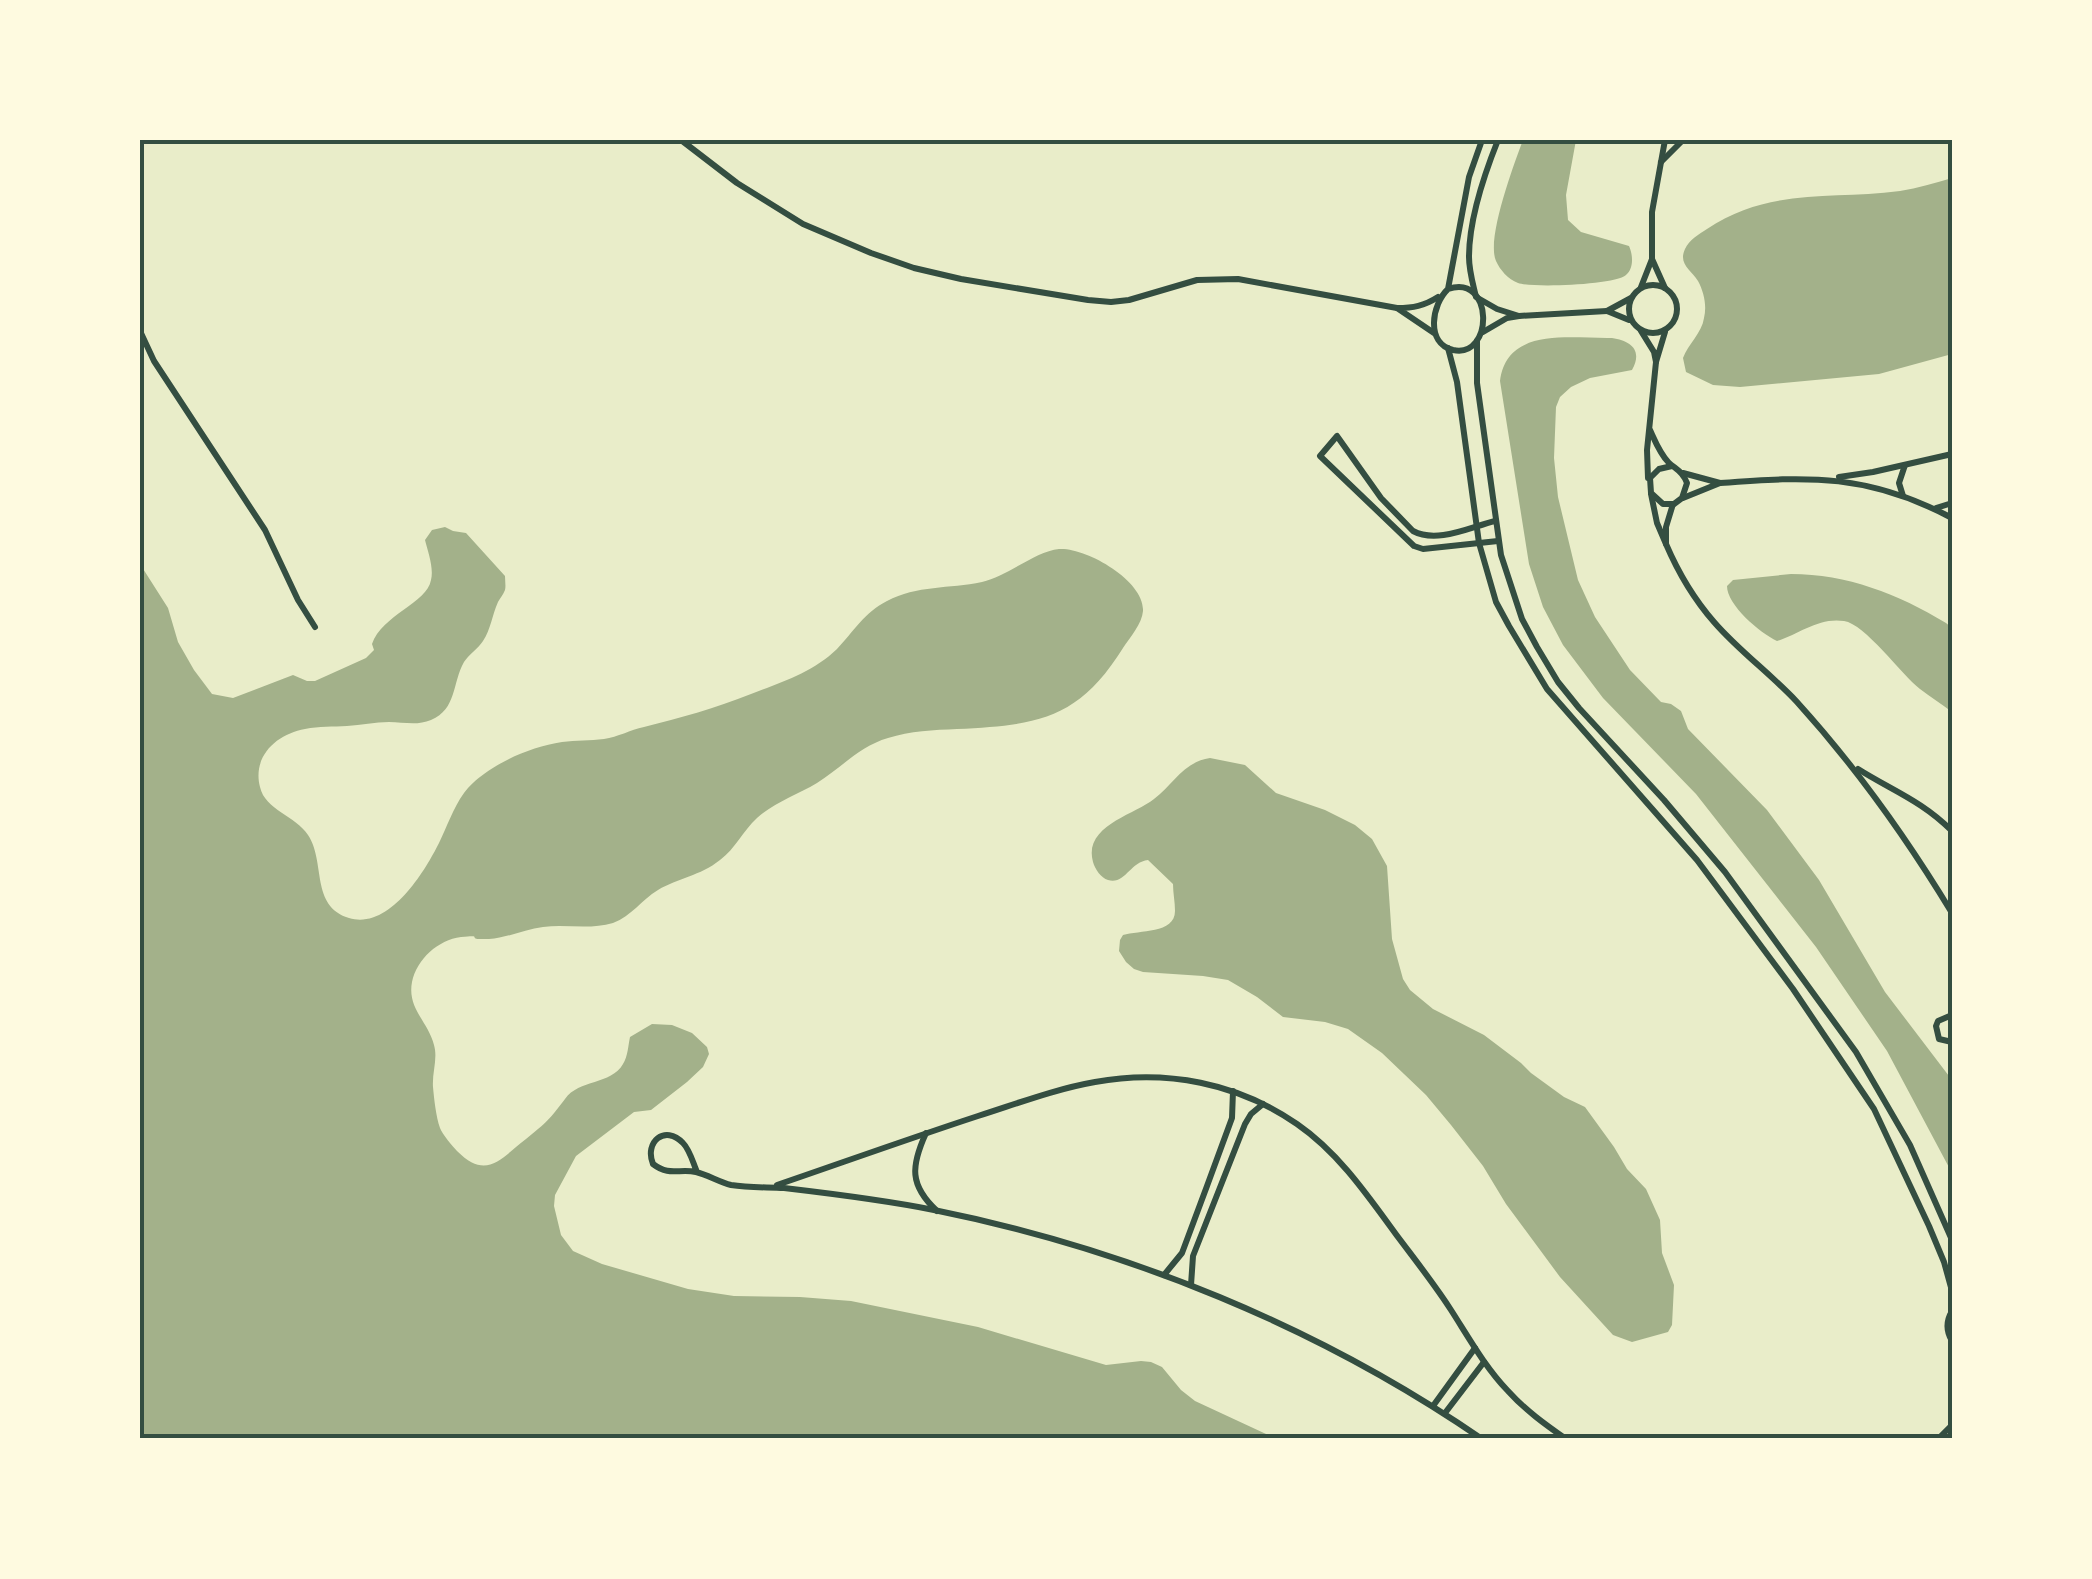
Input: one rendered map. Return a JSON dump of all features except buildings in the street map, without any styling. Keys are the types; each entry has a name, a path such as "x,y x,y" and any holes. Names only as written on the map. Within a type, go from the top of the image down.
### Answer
{"street":[{"path":"681,140 736,183 803,224 871,254 961,279 1111,302 1140,298 1196,280 1238,279 1397,308 1425,305 1456,286 1464,287 1497,310 1519,316"},
{"path":"1436,335 1434,318 1445,292 1469,177 1482,140"},
{"path":"1498,140 1471,239 1470,272 1483,314 1477,383 1495,521 1510,587 1522,619 1558,682 1578,708 1725,872 1856,1052 1910,1145 1952,1240"},
{"path":"1606,312 1640,289 1652,258 1652,212 1665,140"},
{"path":"1660,163 1683,140"},
{"path":"1652,258 1677,310 1656,362 1647,450 1650,489 1657,523 1678,572 1715,623 1794,698 1855,768 1952,912"},
{"path":"1640,289 1653,285 1666,289"},
{"path":"1632,297 1632,322"},
{"path":"1397,308 1448,348 1457,382 1479,543 1496,602 1529,662 1547,689 1697,860 1793,989 1874,1109 1923,1212 1952,1291"},
{"path":"1448,348 1462,350 1507,318 1606,312 1632,322 1640,330 1656,362"},
{"path":"1640,330 1653,334 1666,330"},
{"path":"140,331 154,361 265,530 298,600 316,627"},
{"path":"140,348 154,361"},
{"path":"1650,430 1672,466 1720,482 1828,478 1952,454"},
{"path":"1495,521 1440,535 1420,535 1381,498 1337,436 1320,456 1414,546 1498,541"},
{"path":"1936,458 1952,463"},
{"path":"1904,497 1898,482 1906,464"},
{"path":"1650,489 1654,472 1672,466"},
{"path":"1682,472 1688,482 1682,498"},
{"path":"1349,485 1363,474"},
{"path":"1828,478 1904,497 1952,518"},
{"path":"1666,544 1666,528 1674,504 1720,482"},
{"path":"1650,489 1663,504 1674,504"},
{"path":"1935,509 1952,503"},
{"path":"1855,768 1916,800 1952,832"},
{"path":"1952,1015 1936,1026 1939,1039 1952,1042"},
{"path":"772,1187 927,1132 1092,1082 1124,1078 1182,1080 1233,1091 1300,1126 1344,1165 1431,1282 1484,1362 1527,1410 1566,1439"},
{"path":"1164,1275 1182,1253 1232,1118 1233,1091"},
{"path":"1191,1285 1193,1256 1245,1124 1264,1104"},
{"path":"1232,1118 1245,1124"},
{"path":"927,1132 914,1174 922,1195 937,1210"},
{"path":"697,1172 685,1145 672,1135 652,1143 650,1157 660,1170 697,1172 734,1185 847,1195 937,1210 1065,1242 1164,1275 1294,1330 1433,1406 1482,1439"},
{"path":"1207,1186 1219,1191"},
{"path":"1182,1253 1193,1256"},
{"path":"1951,1309 1947,1328 1952,1341"},
{"path":"1433,1406 1475,1348"},
{"path":"1445,1413 1484,1362"},
{"path":"1937,1438 1952,1425"}],"shaded area":[{"path":"1523,140 1576,140 1566,195 1568,220 1581,232 1629,246 1632,261 1626,275 1591,283 1539,285 1518,283 1502,271 1496,261 1495,236 1502,201"},
{"path":"1952,178 1952,354 1879,374 1740,387 1713,385 1686,372 1683,358 1701,329 1705,313 1702,290 1683,259 1687,246 1698,235 1731,216 1778,201 1900,191"},
{"path":"1543,339 1625,341 1636,352 1632,370 1590,378 1571,387 1556,407 1554,458 1558,497 1578,580 1595,617 1630,670 1661,702 1681,711 1688,729 1767,810 1819,880 1885,992 1952,1080 1952,1173 1887,1051 1816,947 1696,794 1603,698 1563,645 1543,607 1529,564 1500,381 1505,363 1528,343"},
{"path":"445,527 466,533 505,576 505,590 486,636 464,662 445,709 421,723 378,722 295,732 276,741 260,766 258,776 263,795 308,835 324,894 337,912 349,918 378,916 403,896 432,855 466,790 493,768 521,754 562,742 614,737 774,685 807,671 827,657 887,601 922,590 982,582 1050,551 1070,550 1098,560 1135,588 1143,611 1138,626 1106,672 1072,704 1033,721 913,732 878,742 817,783 764,812 730,851 712,865 658,890 620,920 444,942 419,966 412,982 412,1000 434,1045 433,1087 440,1128 457,1151 477,1164 501,1159 543,1124 571,1093 618,1071 626,1058 630,1037 652,1024 672,1025 692,1033 707,1047 709,1054 703,1067 687,1082 651,1110 634,1112 576,1156 555,1195 554,1206 561,1235 573,1251 602,1264 688,1289 734,1296 851,1301 978,1327 1106,1365 1151,1362 1162,1367 1195,1401 1277,1439 140,1439 140,564 168,608 178,642 194,670 212,694 233,698 293,675 315,681 366,658 374,650 372,644 377,634 428,588 432,570 425,540 432,530"},
{"path":"1791,574 1832,578 1871,588 1909,603 1952,628 1952,712 1920,689 1853,624 1826,621 1777,641 1746,618 1728,593 1727,586 1733,580"},
{"path":"1210,758 1245,765 1276,793 1325,810 1372,839 1387,866 1392,939 1410,990 1433,1009 1484,1035 1564,1097 1585,1107 1627,1169 1646,1189 1660,1220 1662,1253 1674,1285 1672,1325 1668,1332 1632,1342 1613,1335 1560,1277 1483,1166 1426,1095 1382,1053 1348,1029 1283,1017 1228,980 1143,972 1126,962 1119,951 1123,935 1155,930 1173,918 1173,884 1148,860 1119,879 1105,879 1093,862 1096,839 1112,823 1154,799 1186,769"}]}
